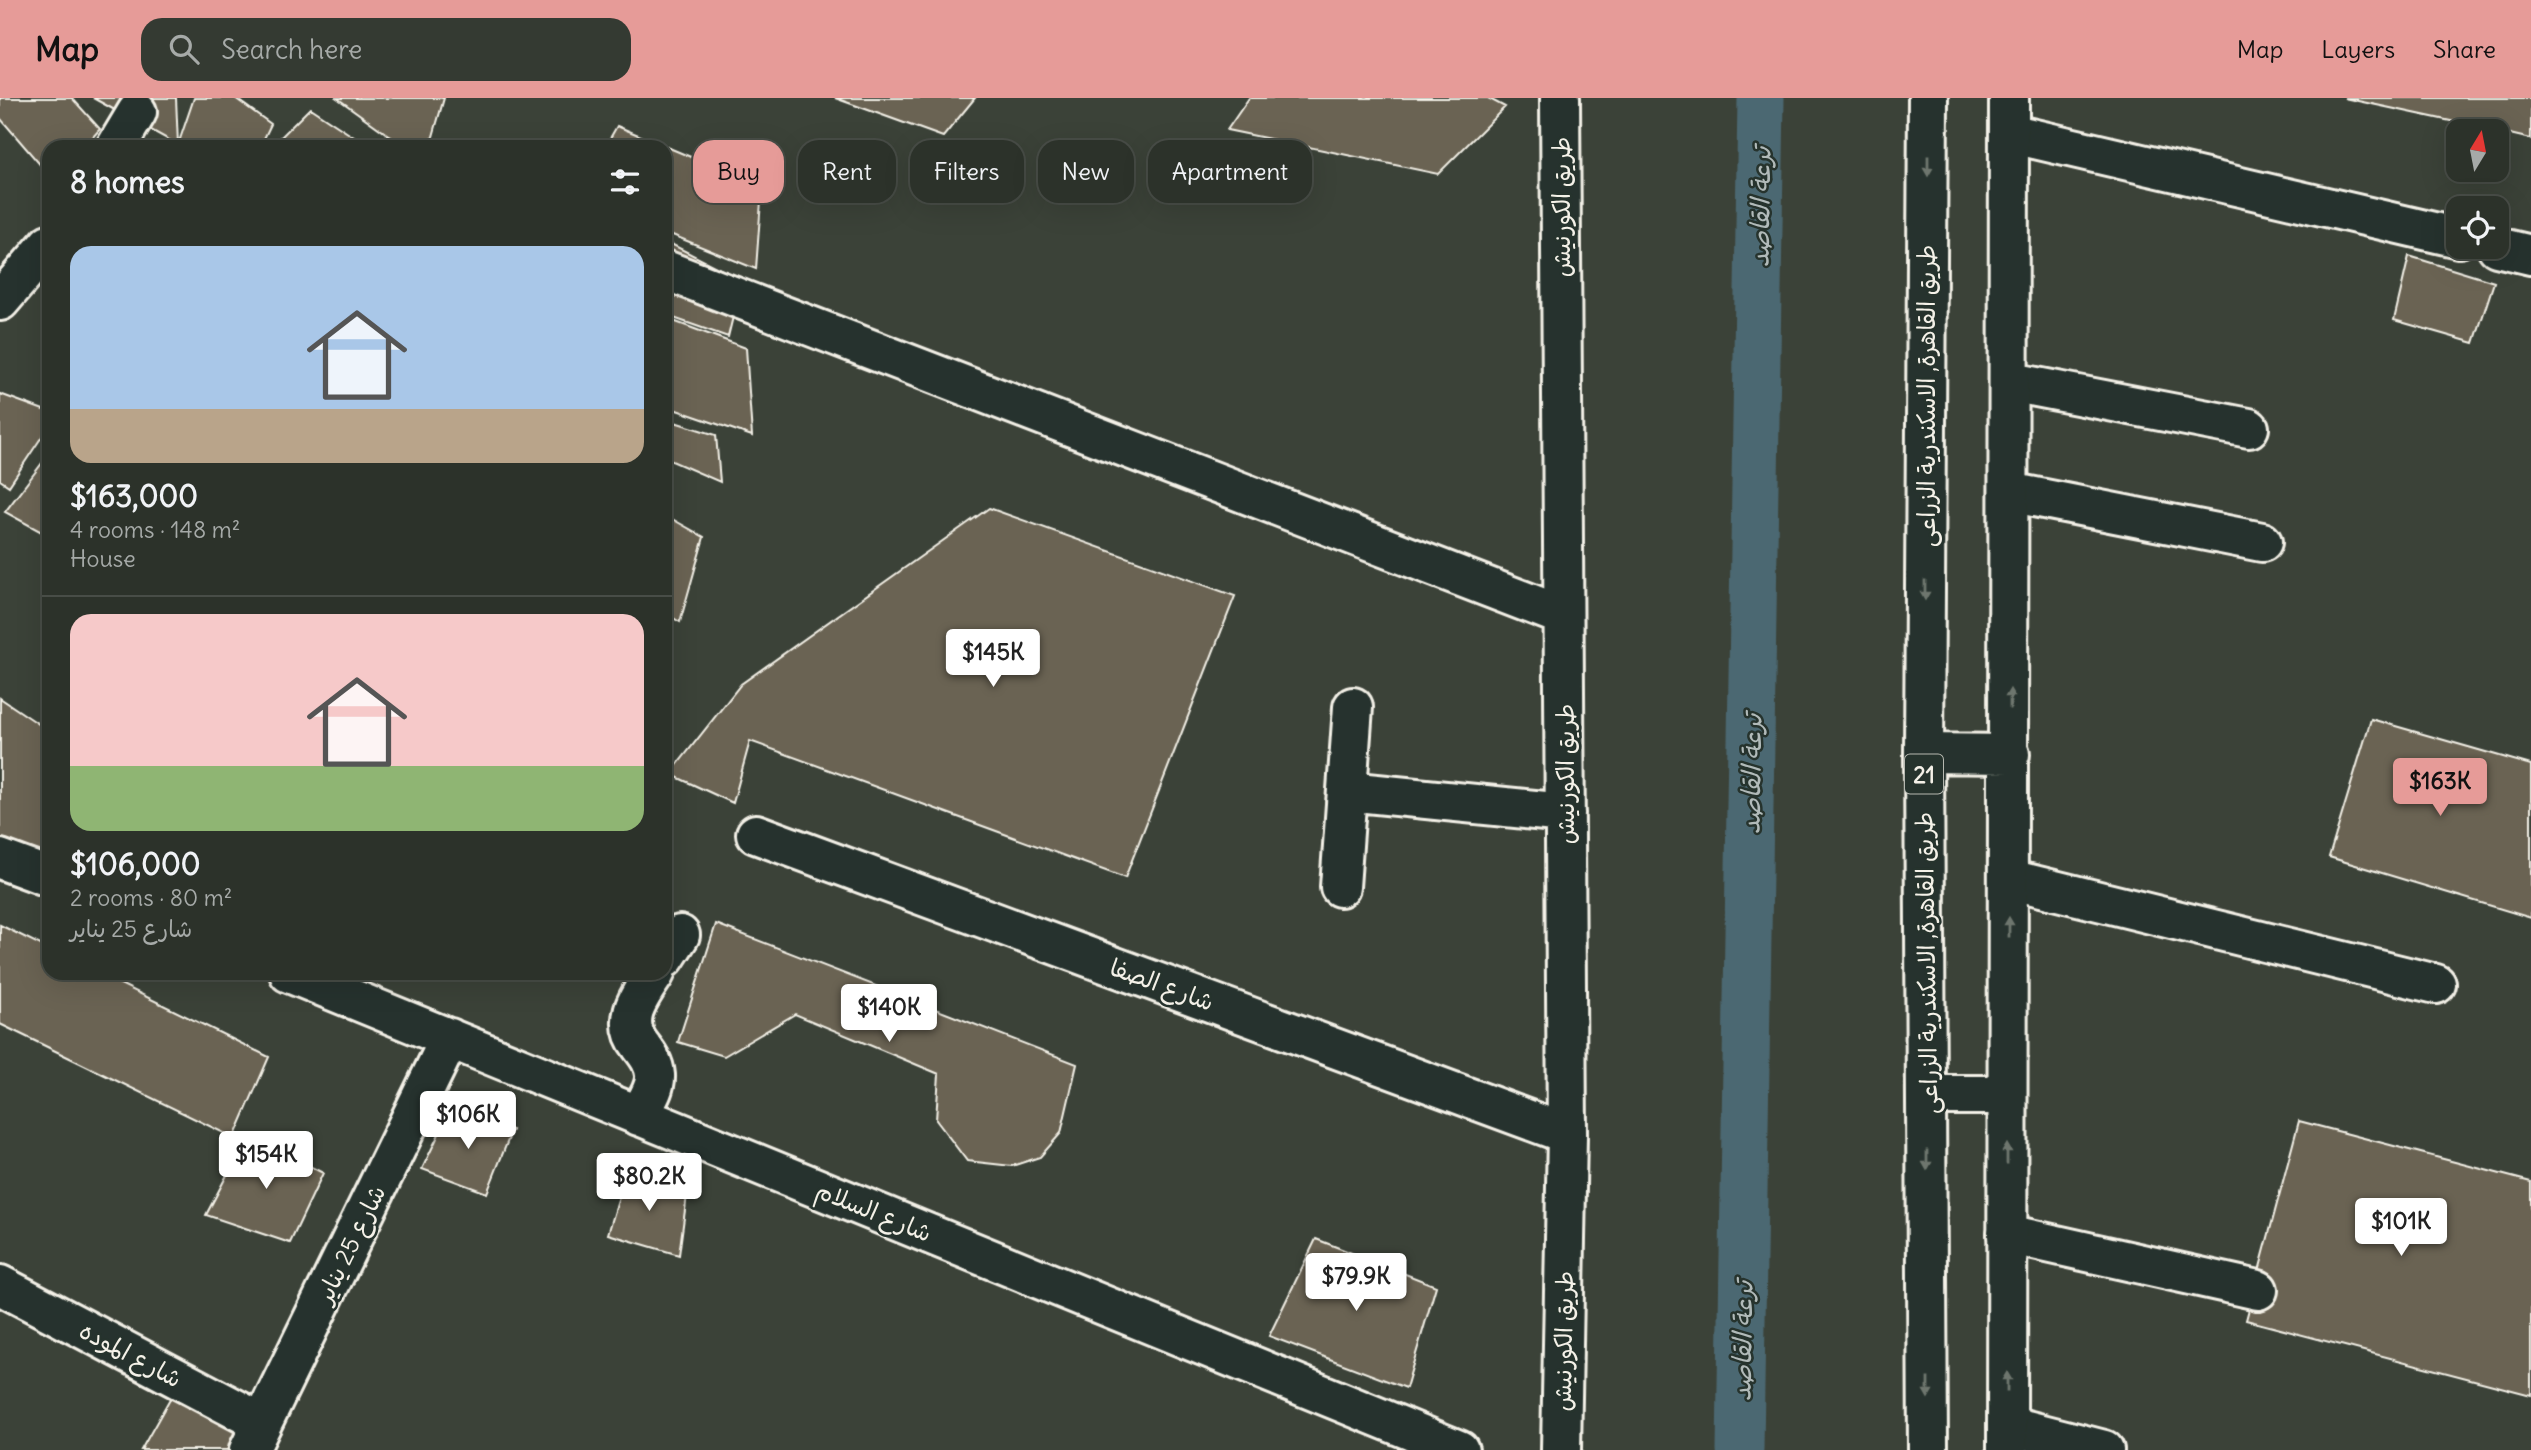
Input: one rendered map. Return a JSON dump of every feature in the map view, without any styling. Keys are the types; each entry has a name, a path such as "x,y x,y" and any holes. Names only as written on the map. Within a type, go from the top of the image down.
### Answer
{"main road":[{"name":"طريق الكورنيش","path":"1560,98 1567,1134 1561,1450"},
{"name":"طريق القاهرة, الاسكندرية الزراعى","path":"1928,98 1924,753 1928,1450"},
{"path":"120,140 137,112"},
{"path":"2104,1450 2007,1438 2010,116 2446,234"},
{"path":"2509,250 2531,255"},
{"path":"0,301 42,252"},
{"path":"672,273 1563,616"},
{"path":"2010,382 2249,428"},
{"path":"2010,492 2262,542"},
{"path":"1340,887 1353,707"},
{"path":"1924,753 2010,754"},
{"path":"1347,791 1565,813"},
{"name":"شارع الصفا","path":"756,834 1567,1134"},
{"path":"0,859 42,874"},
{"path":"2009,879 2436,984"},
{"name":"شارع السلام","path":"306,980 1460,1450"},
{"path":"639,1116 654,1086 655,1075 648,1054 633,1033 631,1020 634,1006 651,980"},
{"name":"شارع 25 يناير","path":"256,1437 450,1038"},
{"path":"1927,1095 2007,1095"},
{"path":"2007,1234 2258,1290"},
{"name":"شارع الموده","path":"0,1285 256,1437"}],"building":[{"path":"0,98 72,98 100,129 90,140 42,140 42,167 0,118"},
{"path":"93,98 176,98 178,140 169,140"},
{"path":"194,98 235,98 271,124 263,140 180,140"},
{"path":"337,98 444,98 432,140 395,140"},
{"path":"835,98 975,98 943,137"},
{"path":"1249,98 1488,98 1505,107 1438,174 1312,148 1312,140 1275,140 1227,130"},
{"path":"2344,98 2531,98 2531,139 2510,134 2510,119 2446,120"},
{"path":"310,108 358,140 278,140"},
{"path":"617,126 650,140 609,140"},
{"path":"672,149 693,158 693,203 761,203 756,269 672,235"},
{"path":"672,245 742,280 728,337 672,317"},
{"path":"2409,256 2494,282 2474,343 2394,320"},
{"path":"672,321 746,348 752,436 672,408"},
{"path":"0,394 42,409 42,436 9,486 0,480"},
{"path":"672,421 716,435 720,482 672,461"},
{"path":"42,463 42,532 5,512"},
{"path":"989,508 1235,596 1125,878 750,741 733,803 672,775 741,684"},
{"path":"672,519 704,537 680,622 672,617"},
{"path":"0,698 42,726 42,854 0,840"},
{"path":"2371,719 2531,765 2531,918 2329,857"},
{"path":"716,924 1077,1064 1061,1133 1040,1157 1012,1166 967,1161 936,1120 939,1074 795,1014 724,1056 678,1042"},
{"path":"0,925 42,946 42,980 112,980 269,1057 234,1138 0,1024"},
{"path":"451,1109 512,1130 487,1193 422,1169"},
{"path":"2299,1121 2531,1182 2531,1395 2246,1320"},
{"path":"248,1135 323,1173 290,1243 206,1215"},
{"path":"628,1167 687,1195 679,1255 608,1234"},
{"path":"1316,1239 1436,1286 1406,1388 1269,1336"},
{"path":"177,1386 242,1422 227,1450 141,1450"}],"waterway":[{"name":"ترعة القاصد","path":"1740,1450 1761,98"}]}
